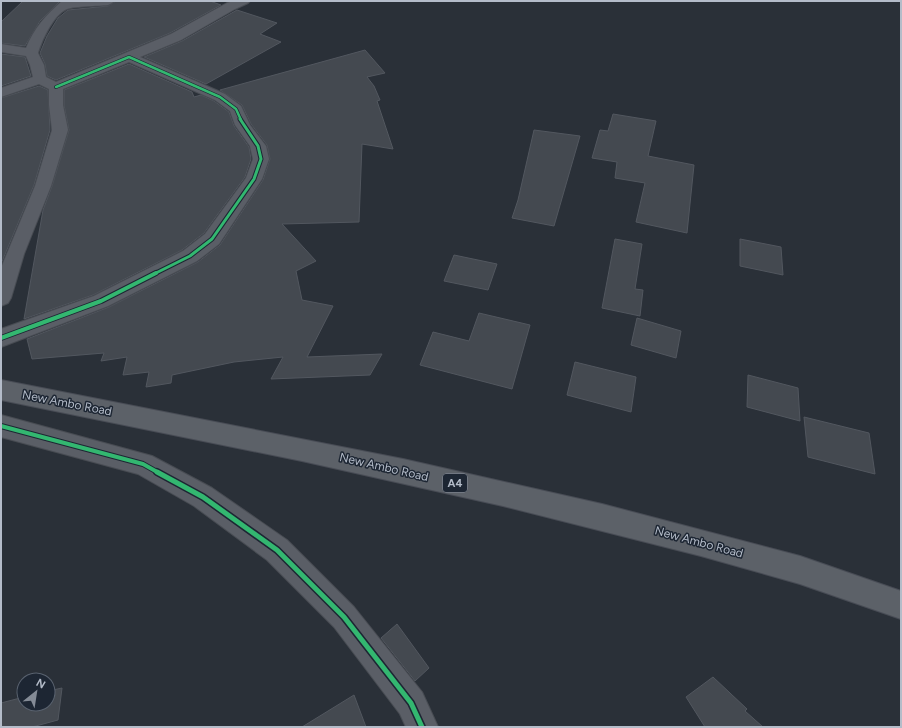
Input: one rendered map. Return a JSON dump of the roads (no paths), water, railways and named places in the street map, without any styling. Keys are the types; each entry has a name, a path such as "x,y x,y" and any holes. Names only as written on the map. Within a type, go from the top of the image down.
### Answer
{"main road":[{"name":"New Ambo Road","path":"1,390 346,458 638,525 802,570 901,605"}],"street":[{"path":"40,79 31,53 42,28 50,18 67,4 108,1"},
{"path":"1,93 40,79 56,87 176,36 231,6 244,1"},
{"path":"1,48 31,53"},
{"path":"1,338 100,301 190,256 212,239 254,179 261,158 258,146 243,125 236,109 220,97 129,57"},
{"path":"1,298 15,254 42,186 60,130 56,105 56,87"},
{"path":"1,426 143,464 203,497 277,550 344,617 411,703 422,727"}]}
